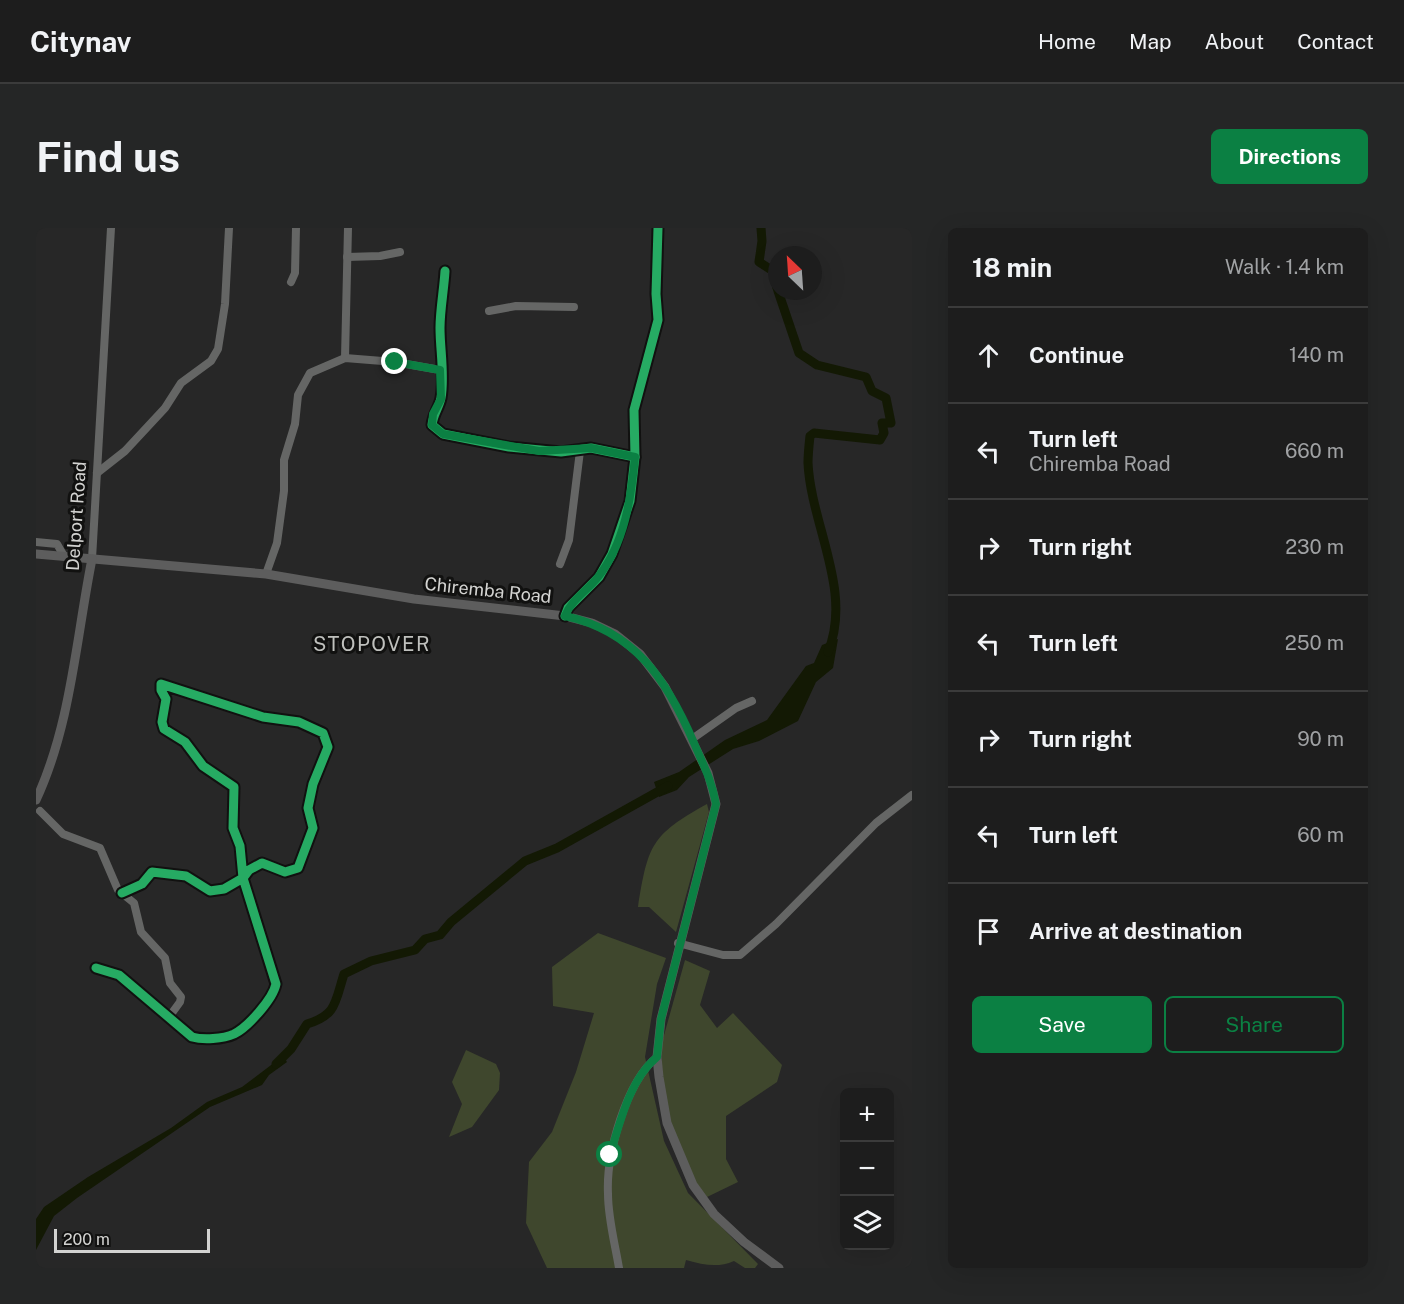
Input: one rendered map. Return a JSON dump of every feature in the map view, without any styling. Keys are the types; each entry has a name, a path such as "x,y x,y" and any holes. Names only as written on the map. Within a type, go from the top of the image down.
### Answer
{"main road":[{"name":"Chiremba Road","path":"36,554 266,574 414,599 565,616 602,627 640,654 665,687 701,757 714,790 715,811 678,943 661,1019 657,1057 667,1123 690,1179 714,1214 744,1242 779,1268"},
{"name":"Delport Road","path":"36,800 57,745 75,660 92,559"}],"street":[{"name":"Delport Road","path":"92,559 111,228"},
{"path":"97,472 125,451 165,408 181,383 211,361 218,349 225,304 229,228"},
{"path":"291,282 295,273 296,228"},
{"path":"345,358 348,228"},
{"path":"565,616 568,608 599,577 612,554 630,501 635,457 634,410 658,320 656,294 658,228"},
{"path":"347,257 380,256 400,252"},
{"path":"445,271 440,326 444,360 440,370 441,399 433,414 432,425 443,434 539,451 580,451 591,448 635,457"},
{"path":"489,310 516,306 574,307"},
{"path":"266,574 277,543 284,490 284,460 295,424 298,395 310,373 345,358 395,362 440,370"},
{"path":"560,564 569,540 580,451"},
{"path":"36,543 57,544 64,556"},
{"path":"96,968 119,975 192,1037 201,1040 234,1034 274,994 276,984 243,878 240,846 233,828 234,787 203,766 185,742 164,729 162,722 166,699 161,690 161,684 263,717 299,722 323,733 328,747 313,784 308,808 313,828 298,868 285,872 262,863 243,878 224,889 210,891 186,876 152,872 142,884 122,893"},
{"path":"692,739 736,708 752,701"},
{"path":"678,943 723,955 740,955 776,924 876,823 912,795"},
{"path":"40,811 63,834 100,848 122,893 134,903 141,932 165,958 170,983 181,997 170,1017"},
{"path":"619,1268 608,1194 610,1155 628,1101 647,1065 657,1057"}],"shaded area":[{"path":"838,639 833,668 816,682 798,721 759,741 733,749 689,777 677,790 659,797 654,782 679,772 725,740 767,720 806,666 814,663 822,645"},
{"path":"707,804 709,812 676,932 649,907 638,907 645,869 649,855 663,834 674,824"},
{"path":"598,933 666,958 657,984 645,1057 664,1141 688,1193 758,1264 755,1268 745,1268 734,1261 711,1265 686,1260 684,1268 547,1268 526,1223 529,1162 552,1132 576,1072 594,1013 553,1006 552,967"},
{"path":"685,960 710,971 700,1005 717,1028 733,1013 782,1065 777,1082 726,1116 726,1159 738,1182 707,1197 693,1184 673,1134 663,1088 661,1046"},
{"path":"466,1050 496,1064 500,1073 499,1090 472,1127 449,1137 462,1104 452,1082"},
{"path":"283,1056 287,1062 269,1075 262,1085 210,1107 54,1216 36,1250 36,1219 44,1207 88,1177 171,1128 207,1102 242,1087"}],"waterway":[{"path":"761,228 759,262 768,268"},
{"path":"781,300 799,353 817,365 866,377 872,391 886,398 891,423 882,423 884,433 880,440 814,433 810,436 808,463 811,486 828,558 836,605 834,629 828,652"},
{"path":"276,1064 291,1049 307,1024 330,1012 344,974 371,961 415,950 425,939 440,935 451,922 525,861 557,848 668,786"}],"cycle path":[{"path":"565,616 568,608 599,577 612,554 630,501 635,457 634,410 658,320 656,294 658,228"},
{"path":"445,271 440,328 442,390 432,425 443,434 509,447 561,452 591,448 635,457"},
{"path":"96,968 119,975 192,1037 229,1036 253,1019 265,1005 276,984 243,878 249,870 262,863 285,872 298,868 313,828 308,808 313,784 328,747 323,733 299,722 263,717 161,684 161,690 166,699 162,722 164,729 185,742 203,766 234,787 233,828 240,846 243,878 224,889 210,891 186,876 152,872 142,884 122,893"}],"district":[{"name":"STOPOVER","path":"372,644"}],"route":[{"path":"395,362 440,370 441,399 433,414 432,425 443,434 539,451 580,451 591,448 635,457 630,501 612,554 599,577 568,608 565,616 592,623 615,634 647,662 665,687 683,720 708,773 716,804 678,943 661,1019 657,1057 647,1065 628,1101 610,1155"}]}
